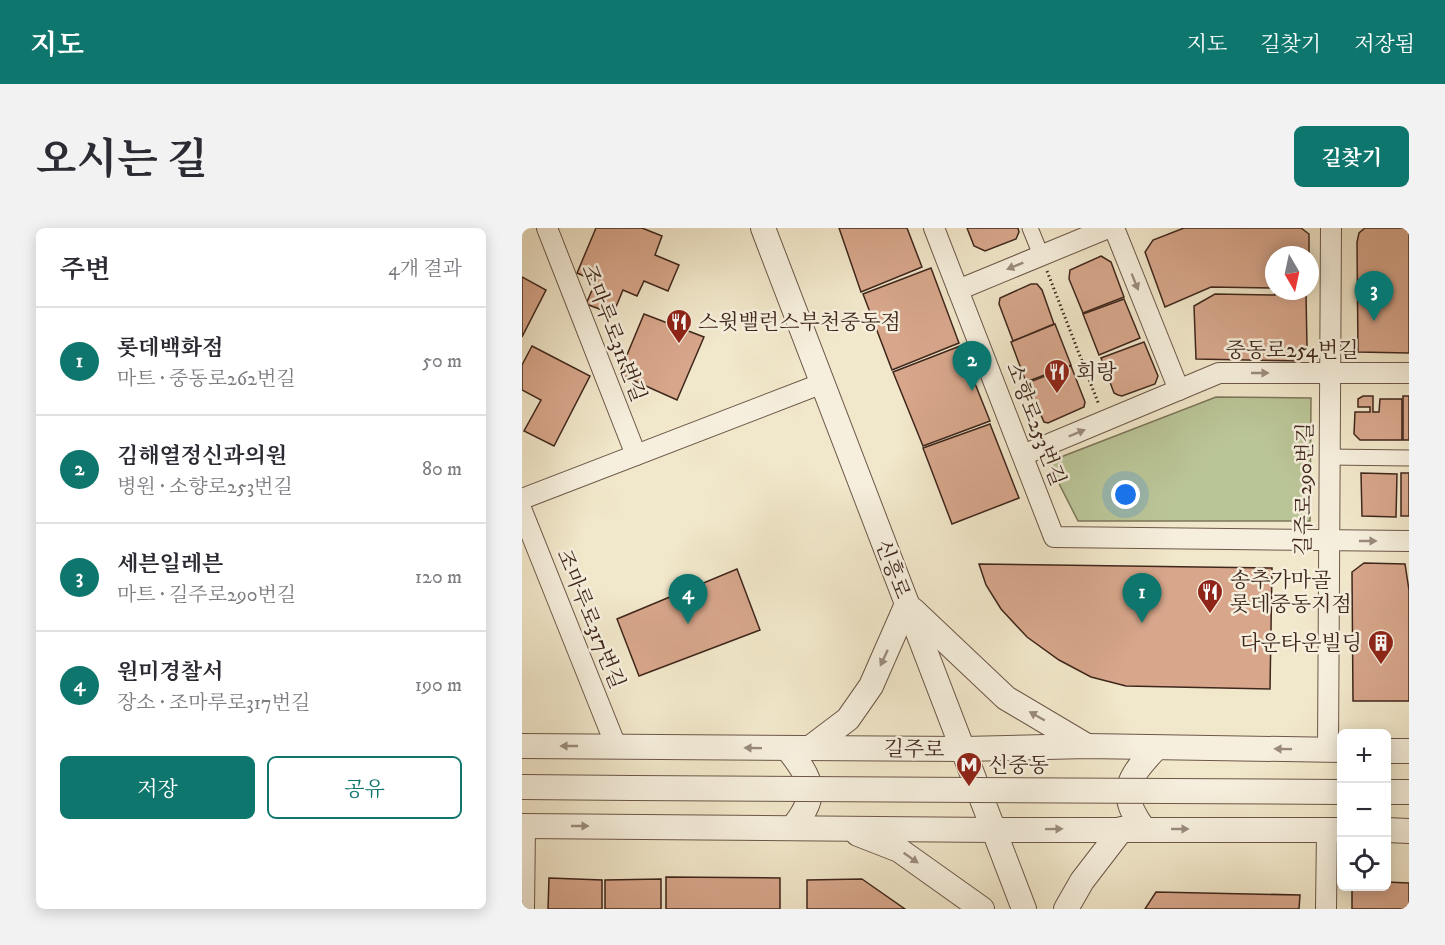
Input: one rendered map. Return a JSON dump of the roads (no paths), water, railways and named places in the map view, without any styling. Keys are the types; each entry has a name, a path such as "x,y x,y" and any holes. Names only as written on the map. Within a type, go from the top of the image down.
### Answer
{"street":[{"name":"조마루로311번길","path":"548,228 636,455"},
{"name":"신흥로","path":"763,228 1024,909"},
{"name":"소향로253번길","path":"934,228 1054,537 1327,541"},
{"path":"1030,228 1041,255"},
{"path":"958,290 1108,228"},
{"path":"1113,228 1179,390"},
{"name":"길주로290번길","path":"1331,228 1327,541 1335,750"},
{"name":"중동로254번길","path":"1023,455 1219,373 1409,374"},
{"path":"522,499 823,383"},
{"path":"1328,457 1409,458"},
{"name":"조마루로317번길","path":"522,511 616,746"},
{"path":"1327,541 1409,541"},
{"path":"811,747 848,719 871,686 907,604 1006,698 1087,746"},
{"name":"길주로","path":"522,746 964,749 1087,746 1335,750"},
{"path":"786,748 804,770 812,789 806,810 793,827"},
{"path":"1133,829 1127,789 1136,770 1156,748"},
{"path":"1391,751 1409,751"},
{"name":"길주로","path":"522,787 1337,792"},
{"path":"1391,792 1409,792"},
{"path":"524,909 523,826 1334,830 1326,909"},
{"path":"838,827 899,850 982,909"},
{"path":"1066,909 1082,881 1133,829"},
{"path":"1391,830 1409,831"}],"place":[{"name":"세븐일레븐","path":"1374,321"},
{"name":"스윗밸런스부천중동점","path":"679,345"},
{"name":"김해열정신과의원","path":"972,391"},
{"name":"회랑","path":"1057,395"},
{"name":"송추가마골 롯데중동지점","path":"1210,615"},
{"name":"롯데백화점","path":"1142,623"},
{"name":"원미경찰서","path":"688,624"},
{"name":"다운타운빌딩","path":"1381,666"},
{"name":"신중동","path":"969,788"}]}
